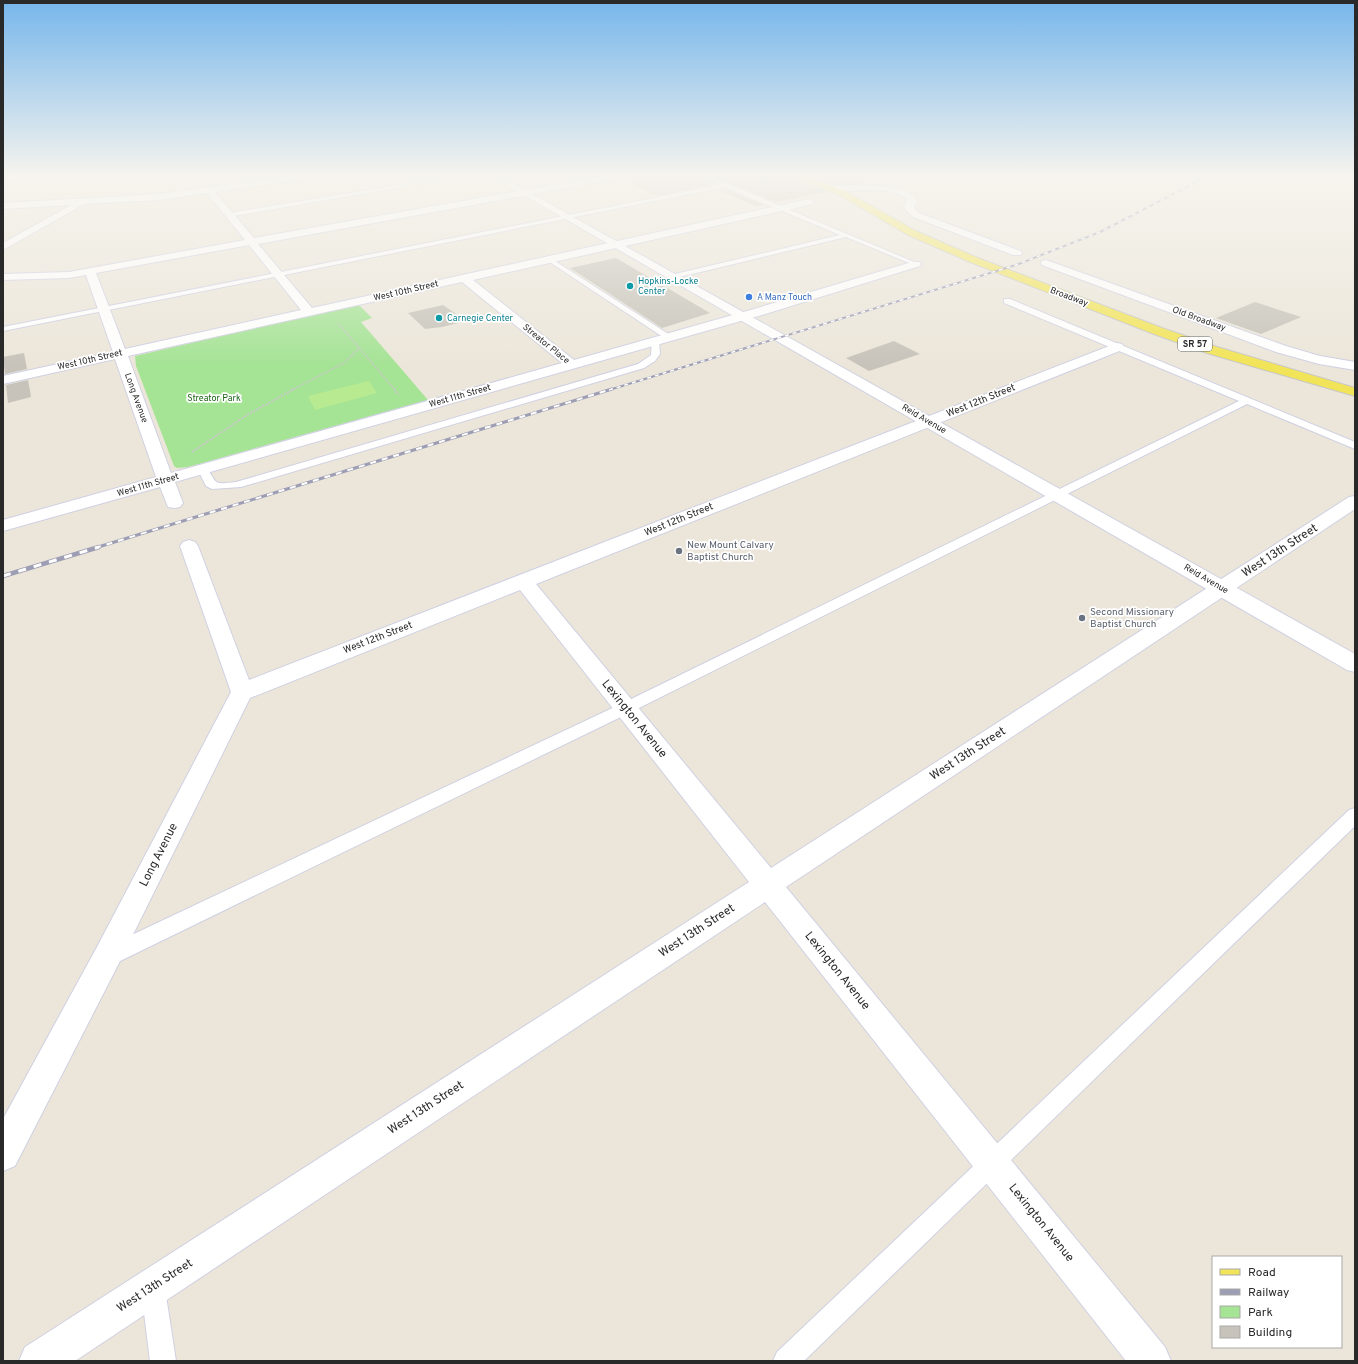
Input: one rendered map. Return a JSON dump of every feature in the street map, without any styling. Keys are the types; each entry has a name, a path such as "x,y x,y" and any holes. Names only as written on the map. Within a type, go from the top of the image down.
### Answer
{"main road":[{"name":"Broadway","path":"925,239 974,260 1158,331 1212,350 1355,392"}],"street":[{"path":"3,247 18,239"},
{"path":"248,239 309,312"},
{"path":"3,277 58,276 269,239"},
{"name":"Reid Avenue","path":"606,239 1355,664"},
{"name":"West 10th Street","path":"3,380 645,239"},
{"path":"979,239 1017,253"},
{"name":"Old Broadway","path":"1046,263 1281,349 1319,360 1355,366"},
{"name":"West 11th Street","path":"3,526 572,365 656,348 669,337 916,264"},
{"name":"Long Avenue","path":"90,271 174,503"},
{"name":"Streator Place","path":"464,278 572,365"},
{"name":"West 12th Street","path":"242,692 1117,347"},
{"name":"West 13th Street","path":"39,1361 1355,501"},
{"path":"189,546 242,692"},
{"name":"Lexington Avenue","path":"523,581 1151,1361"},
{"name":"Long Avenue","path":"3,1154 107,957 242,692"}],"lane":[{"path":"3,330 455,239"},
{"path":"674,277 832,239"},
{"path":"856,239 916,264"},
{"path":"550,260 669,337"},
{"path":"1007,301 1355,446"},
{"path":"203,470 210,484 216,487 237,485 627,370 648,362 656,348"},
{"path":"107,957 626,708 1246,401"},
{"path":"786,1361 1355,815"},
{"path":"152,1287 163,1361"}],"path":[{"path":"336,320 411,410"},
{"path":"192,453 247,415 315,377 344,363 359,348"}],"green space":[{"name":"Streator Park","path":"356,305 361,307 372,318 361,322 428,400 188,467 177,468 174,466 136,366 135,356"},
{"path":"369,381 377,393 315,410 308,396"}],"building":[{"name":"Hopkins-Locke Center","path":"616,258 710,313 662,328 570,268"},
{"path":"1255,302 1301,317 1261,334 1216,318"},
{"path":"443,305 466,321 442,327 425,329 408,313"},
{"path":"894,341 920,354 869,371 846,358"},
{"path":"24,353 27,369 5,374 3,357"},
{"path":"28,380 31,397 8,403 6,385"}],"railway":[{"path":"609,390 1016,265 1083,239"},
{"path":"95,548 612,389"},
{"path":"3,576 99,547"}],"place":[{"name":"Hopkins-Locke Center","path":"630,286"},
{"name":"A Manz Touch","path":"749,297"},
{"name":"Carnegie Center","path":"439,318"},
{"name":"New Mount Calvary Baptist Church","path":"679,551"},
{"name":"Second Missionary Baptist Church","path":"1082,618"}]}
